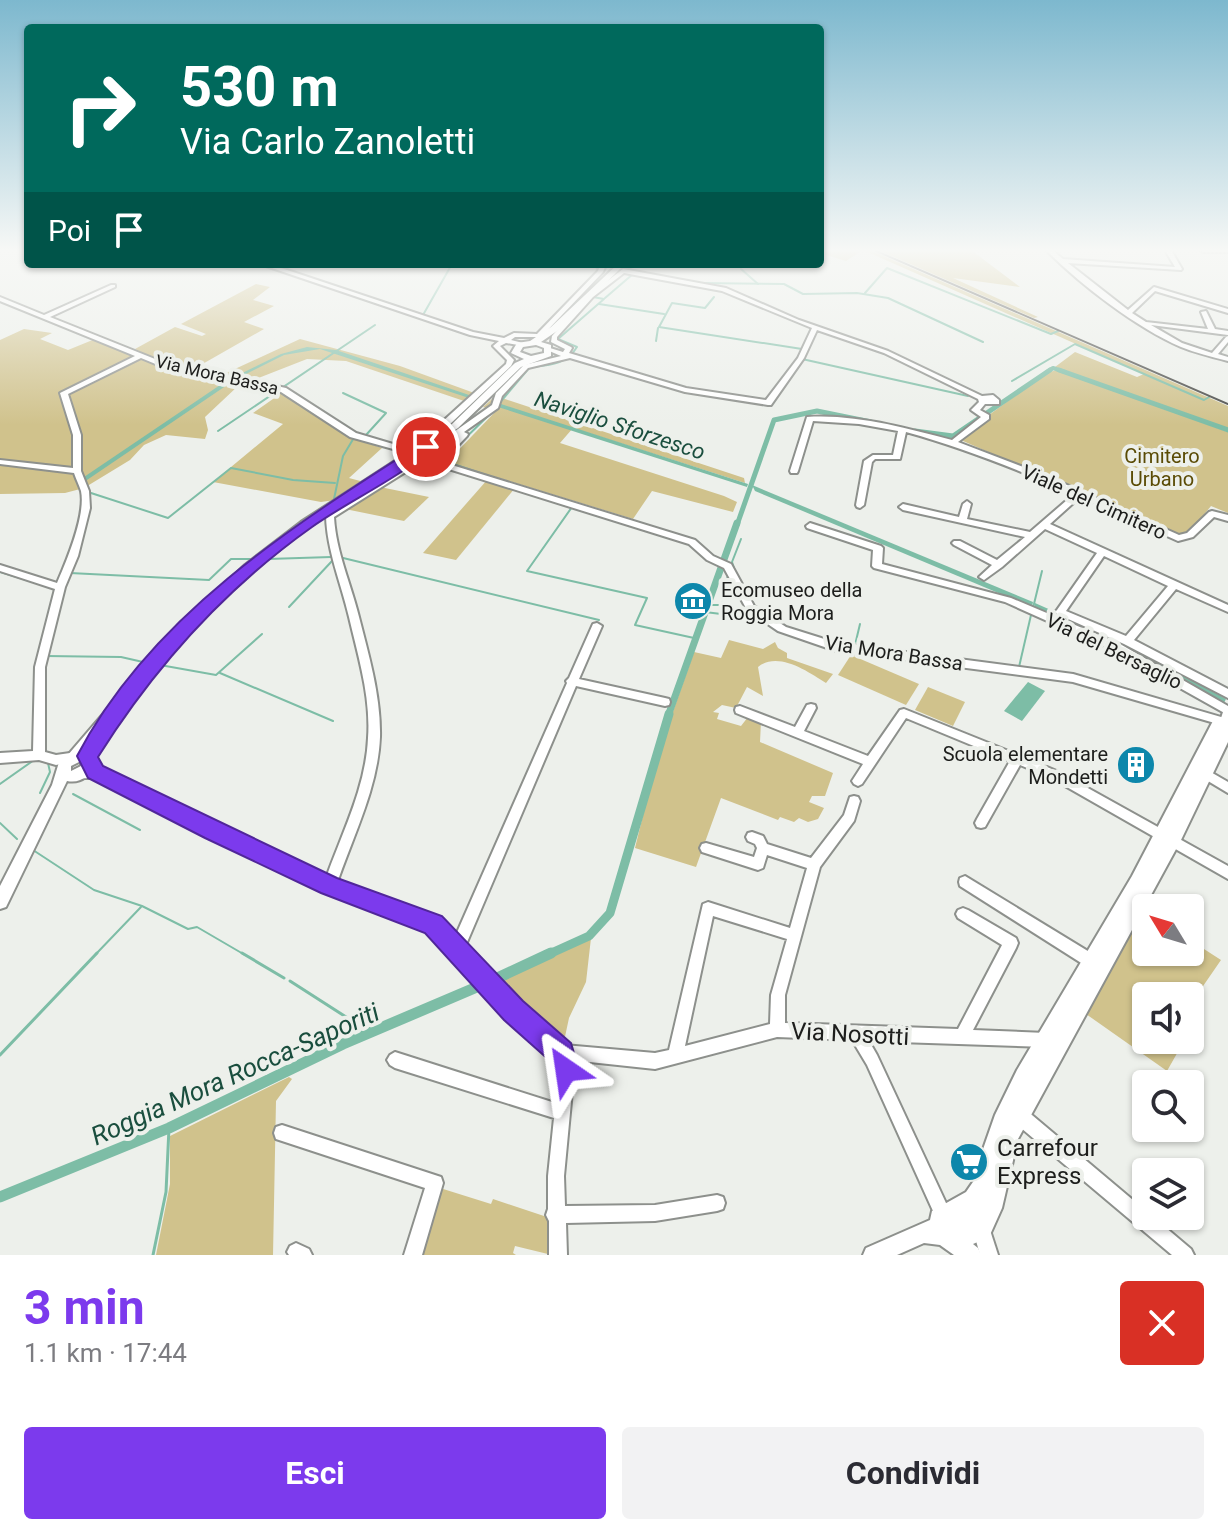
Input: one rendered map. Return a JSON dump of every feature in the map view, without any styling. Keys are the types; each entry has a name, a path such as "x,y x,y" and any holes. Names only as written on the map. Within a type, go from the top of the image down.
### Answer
{"main road":[{"path":"522,351 531,359 546,347 575,309"},
{"path":"0,902 67,771 84,761 127,694 185,628 261,557 305,524 426,447 480,402 522,351 546,347"},
{"path":"930,1231 968,1236 982,1230 991,1214 1001,1161 1020,1116 1169,838 1201,772 1228,728 1227,716"},
{"path":"873,1255 930,1231 973,1199 1008,1106 1091,961 1169,838"},
{"path":"981,1184 982,1230"},
{"path":"930,1231 953,1239 971,1255"}],"street":[{"name":"Via Mora Bassa","path":"26,309 158,363 282,390 356,435 399,449 410,448 480,402 511,362 497,349 504,342"},
{"path":"46,316 63,309"},
{"path":"393,309 504,342 522,351"},
{"path":"504,342 514,335 539,336 571,309"},
{"path":"567,356 569,348 552,340 576,309"},
{"path":"766,309 886,352 982,400 975,410 984,415 955,441"},
{"path":"1128,309 1180,344 1228,359"},
{"path":"1204,309 1212,331"},
{"path":"1146,323 1228,335 1214,355"},
{"path":"546,347 685,390 768,403 800,359 815,328"},
{"path":"39,755 40,667 60,587 73,556 86,508 79,478 77,435 64,393 140,356"},
{"path":"480,402 497,404 499,395 526,366 567,356"},
{"path":"329,886 371,762 374,739 368,680 350,601 333,556 330,516 421,458 480,402"},
{"path":"438,462 480,402"},
{"name":"Viale del Cimitero","path":"794,471 810,419 843,419 955,441 1178,538 1190,535 1212,514 1228,518"},
{"path":"860,505 868,461 873,457 897,457 902,431"},
{"name":"Via Mora Bassa","path":"421,458 681,537 700,546 721,563 743,600 762,617 801,638 836,647 1073,678 1227,716"},
{"path":"0,462 79,478"},
{"path":"984,577 1078,495"},
{"path":"962,520 967,504"},
{"path":"903,507 1033,536"},
{"name":"Via del Bersaglio","path":"810,526 878,548 877,566 998,596 1129,653 1227,716"},
{"path":"1046,526 1228,609"},
{"path":"957,543 999,565"},
{"path":"1102,552 1060,612 1128,641 1228,694"},
{"path":"0,568 60,587"},
{"path":"1128,641 1174,585"},
{"path":"457,949 597,626"},
{"path":"571,681 665,702"},
{"path":"797,733 811,708"},
{"path":"740,710 870,762"},
{"path":"858,781 904,713 1018,758 1228,873"},
{"path":"0,758 39,755 67,771 84,761 329,886 434,924 513,1011 561,1052 566,1070 554,1215 558,1255"},
{"path":"981,823 1018,758"},
{"path":"1201,772 1228,788"},
{"path":"777,1030 778,995 814,865 850,817 854,801"},
{"path":"706,848 758,864 763,848 759,840 752,837"},
{"path":"763,848 814,865"},
{"path":"965,882 1091,961"},
{"path":"675,1056 708,908 793,935"},
{"path":"961,1038 1011,943 963,914"},
{"name":"Via Nosotti","path":"561,1052 655,1061 777,1030 1046,1040"},
{"path":"857,1035 872,1060 930,1231"},
{"path":"395,1060 562,1113"},
{"path":"1020,1116 1185,1255"},
{"path":"282,1133 435,1183 413,1255"},
{"path":"554,1215 655,1213 717,1203"},
{"path":"977,1255 982,1230"},
{"path":"982,1230 989,1255"}],"green space":[{"path":"210,309 269,309 244,322 264,329 192,370 224,374 300,339 400,366 477,394 467,402 346,361 307,359 238,386 205,417 208,430 205,439 166,435 144,445 130,460 84,488 65,493 0,494 0,340 24,329 52,333 40,339 68,350 95,339 161,362 135,349 175,327 202,336 206,334 181,324"},
{"name":"Cimitero Urbano","path":"996,309 1004,309 1228,406 1228,430 1077,377 1228,432 1228,513 1211,506 1190,532 1179,535 963,441 963,437 991,417 989,415 1046,373 1057,370 1074,375 1055,367 1075,352 1137,377 1144,374"},
{"path":"1012,309 1038,317 1034,318"},
{"path":"283,392 348,436 382,448 349,478 364,482 335,500 321,502 213,482 283,424 253,413"},
{"path":"492,399 505,399 744,478 745,483 573,428 560,443 737,502 733,512 652,491 633,519 447,462 496,411 483,407"},
{"path":"487,480 515,488 456,560 423,553"},
{"path":"380,487 429,497 404,521 345,509"},
{"path":"729,640 763,649 775,642 787,653 787,658 833,674 826,683 792,664 766,663 758,667 763,696 747,687 736,708 722,705 713,712 719,713 717,719 741,726 748,717 761,721 760,742 833,773 825,796 812,796 809,802 824,808 818,819 808,822 799,818 794,822 780,817 778,820 721,798 696,867 635,848 658,754 694,652 721,658"},
{"path":"851,655 919,684 906,705 838,675"},
{"path":"928,687 965,702 953,726 915,710"},
{"path":"1132,932 1132,966 1204,966 1204,949 1221,960 1204,985 1204,982 1132,982 1132,1046 1086,1014"},
{"path":"591,938 586,982 569,1018 563,1046 502,987 502,979"},
{"path":"1143,1054 1177,1054 1166,1070"},
{"path":"289,1077 292,1079 276,1101 273,1255 156,1255 170,1184 170,1136"},
{"path":"440,1188 491,1204 493,1199 550,1218 552,1255 515,1246 513,1253 516,1255 419,1255"}],"shaded area":[{"path":"307,347 336,350 475,397 472,399 320,349 284,355 236,379 232,378 281,354"},
{"path":"229,379 233,381 84,482 81,479"},
{"path":"501,404 748,484 747,487 498,407"},
{"path":"752,485 1033,602 1032,607 755,491"},
{"path":"1035,603 1125,643 1226,699 1223,705 1034,608"},
{"path":"1028,682 1045,691 1022,721 1004,711"}],"waterway":[{"path":"427,309 423,315 439,321"},
{"path":"497,406 530,367 556,363 573,353 577,347 558,339 593,309"},
{"path":"629,309 664,314"},
{"path":"669,309 659,327 802,349"},
{"path":"911,309 983,342"},
{"path":"988,309 1051,334 1058,331"},
{"path":"218,431 375,325"},
{"path":"656,341 658,328"},
{"path":"1012,381 1075,344 1204,400 1209,397"},
{"path":"802,359 968,396"},
{"name":"Roggia Mora Rocca-Saporiti","path":"915,431 953,436 1050,370"},
{"name":"Roggia Mora Rocca-Saporiti","path":"1050,370 1059,370"},
{"name":"Roggia Mora Rocca-Saporiti","path":"1059,370 1065,372"},
{"name":"Roggia Mora Rocca-Saporiti","path":"1059,370 1228,430"},
{"path":"343,393 386,413 366,435"},
{"path":"449,454 493,411"},
{"name":"Roggia Mora Rocca-Saporiti","path":"737,525 774,420 817,411 871,422"},
{"path":"334,499 343,456 355,436"},
{"path":"444,461 529,489"},
{"path":"91,493 168,518 231,468 293,480 335,483"},
{"path":"572,507 527,571 647,598 635,625 694,638"},
{"name":"Roggia Mora Rocca-Saporiti","path":"668,716 737,523"},
{"path":"736,574 732,562 741,539"},
{"path":"268,559 331,557"},
{"path":"339,557 599,620"},
{"path":"70,573 209,580 231,559 252,559"},
{"path":"289,607 332,561"},
{"path":"1033,608 1042,571"},
{"path":"0,572 33,582"},
{"path":"723,599 728,575"},
{"path":"707,605 722,605 729,575"},
{"path":"725,599 731,579"},
{"path":"57,619 60,607"},
{"path":"685,607 704,611"},
{"path":"705,612 721,614 736,607 759,618"},
{"path":"1019,667 1031,615"},
{"path":"855,645 860,624"},
{"path":"160,665 216,675 262,634"},
{"path":"46,656 121,657 143,662"},
{"path":"220,673 333,721"},
{"name":"Roggia Mora Rocca-Saporiti","path":"547,955 589,936 610,913 669,714"},
{"path":"0,784 34,760"},
{"path":"40,793 50,772 48,763"},
{"path":"73,794 140,830"},
{"path":"0,823 17,839"},
{"path":"33,850 94,890 142,906 188,929 197,927 245,955"},
{"path":"95,955 141,907"},
{"path":"0,1055 97,953"},
{"path":"242,953 284,978"},
{"name":"Roggia Mora Rocca-Saporiti","path":"493,980 551,953"},
{"path":"290,981 371,1033"},
{"name":"Roggia Mora Rocca-Saporiti","path":"0,1197 169,1128 343,1044 484,984"},
{"path":"153,1255 166,1192 169,1128"}],"railway":[{"path":"1009,309 1228,404"}],"place":[{"name":"Ecomuseo della Roggia Mora","path":"693,601"},
{"name":"Scuola elementare Mondetti","path":"1136,765"},
{"name":"Carrefour Express","path":"969,1162"}],"route":[{"path":"426,447 305,524 230,585 154,661 127,694 87,756 95,772 213,831 329,886 356,893 434,924 513,1011 561,1052 566,1070"}],"water label":[{"name":"Naviglio Sforzesco","path":"620,425"}]}
